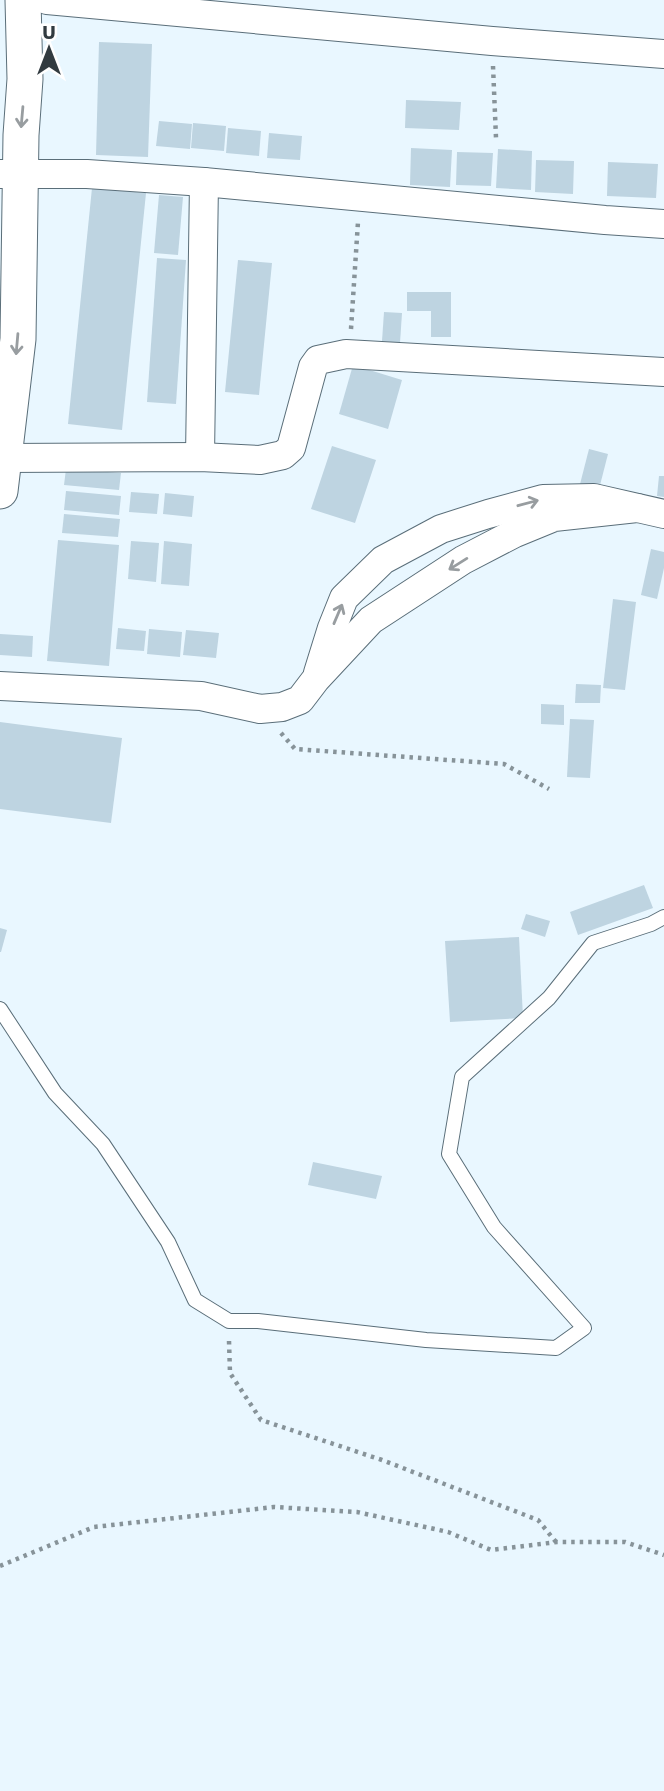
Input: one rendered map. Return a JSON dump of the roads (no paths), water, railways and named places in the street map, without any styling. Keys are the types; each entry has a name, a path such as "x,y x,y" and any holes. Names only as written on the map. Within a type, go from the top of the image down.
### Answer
{"street":[{"path":"23,0 25,79 20,135 11,174 18,339 2,474 200,457 260,460 284,455 291,448 313,367 318,360 346,354 664,372"},
{"path":"47,0 664,54"},
{"path":"11,174 87,174 204,181 664,224"},
{"path":"200,457 204,181"},
{"path":"316,679 344,598 383,560 441,530 543,499 593,498 650,511"},
{"path":"0,686 201,696 260,709 282,707 300,700 371,620 463,560 515,533 554,517 650,511"}],"lane":[{"path":"0,1009 55,1093 103,1144 168,1242 195,1300 229,1321 258,1321 426,1340 556,1348 584,1328 494,1227 449,1154 462,1077 549,998 593,943 651,924 664,917"}]}
